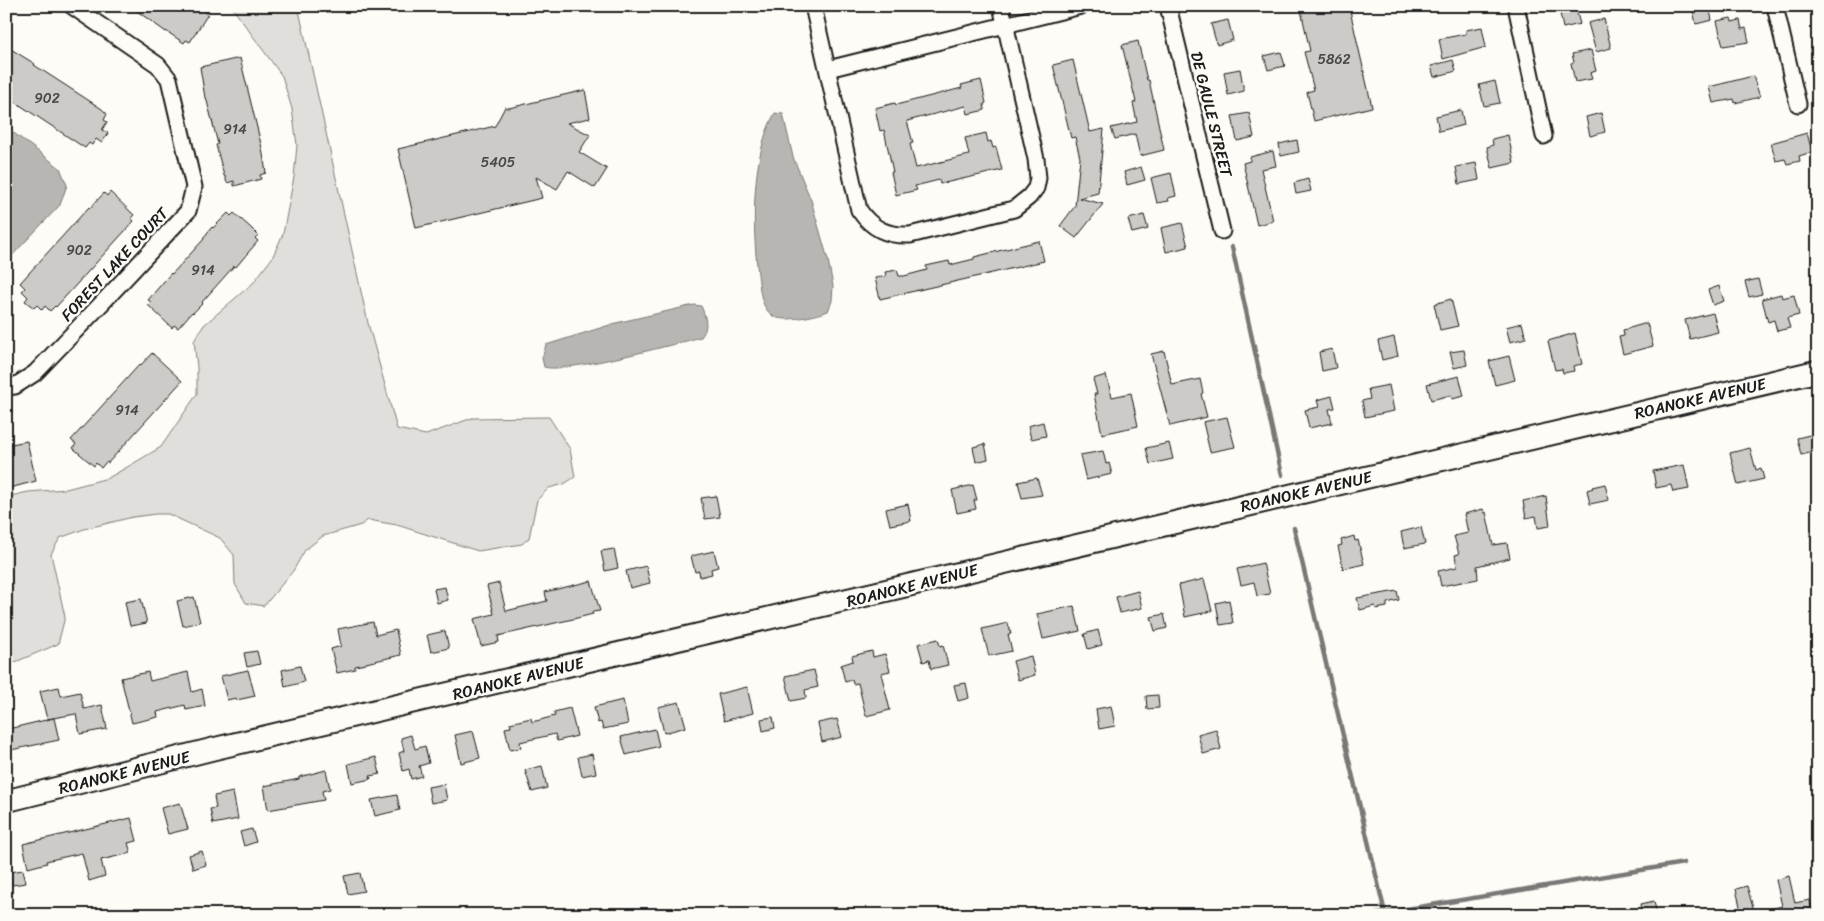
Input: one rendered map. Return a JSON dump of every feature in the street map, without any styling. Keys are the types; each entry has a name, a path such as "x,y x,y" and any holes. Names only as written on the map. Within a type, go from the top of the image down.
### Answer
{"street":[{"name":"FOREST LAKE COURT","path":"6,387 15,386 35,373 188,211 194,187 170,79 158,65 72,6"},
{"path":"813,6 859,210 874,227 885,233 897,236 910,235 1014,209 1022,204 1036,188 1038,178 1036,159 1001,6"},
{"path":"828,69 1081,6"},
{"name":"DE GAULE STREET","path":"1168,6 1222,231"},
{"path":"1516,6 1544,136"},
{"path":"1775,6 1798,104"},
{"name":"ROANOKE AVENUE","path":"6,801 213,750 1818,371"}],"shaded area":[{"path":"231,6 298,6 368,323 397,429 426,435 472,418 549,417 570,449 575,477 564,484 549,488 537,500 529,538 522,544 478,551 397,525 368,520 361,525 323,536 305,550 293,571 264,606 246,603 235,584 234,555 220,538 168,514 133,517 84,529 60,538 51,554 65,617 58,644 6,666 6,497 28,492 66,489 108,478 161,447 197,394 197,367 194,341 204,325 253,283 272,258 283,234 294,177 297,145 292,109 282,76"},
{"path":"775,113 783,114 793,157 811,200 828,260 833,286 832,301 828,311 800,318 784,319 773,316 765,308 759,286 754,213 757,170 767,130"},
{"path":"6,127 60,168 67,185 60,205 6,262"},
{"path":"694,305 701,306 705,318 706,326 701,337 595,362 555,368 544,367 542,358 546,345 616,323"}],"building":[{"path":"130,6 208,6 205,12 208,14 190,42 186,40 184,43"},
{"path":"1300,6 1349,6 1372,107 1314,121 1307,92 1314,90 1304,52 1310,51"},
{"path":"1575,6 1580,24 1563,28 1559,8"},
{"path":"1692,6 1709,6 1712,20 1696,24"},
{"path":"1731,18 1732,22 1740,20 1742,29 1746,28 1749,42 1723,46 1717,21"},
{"path":"1604,19 1611,48 1596,52 1588,23"},
{"path":"1228,20 1233,40 1217,45 1211,24"},
{"path":"1482,27 1486,47 1443,59 1439,39 1466,34 1466,30"},
{"path":"1138,41 1147,80 1149,80 1164,150 1140,156 1135,134 1115,139 1111,128 1137,122 1133,103 1136,102 1122,45"},
{"path":"6,46 107,114 104,120 107,122 102,130 108,133 102,143 96,139 92,145 89,143 85,148 6,96"},
{"path":"1591,50 1596,71 1590,73 1592,79 1575,82 1571,63 1574,62 1572,54"},
{"path":"1281,52 1285,66 1268,70 1264,56"},
{"path":"240,58 262,148 266,173 260,175 261,179 234,186 234,181 227,183 224,176 216,145 218,144 205,98 200,67"},
{"path":"1073,60 1090,132 1104,129 1098,193 1079,198 1103,204 1076,238 1060,226 1075,206 1080,158 1075,137 1071,138 1053,65"},
{"path":"1453,60 1456,71 1434,77 1431,66"},
{"path":"1240,69 1244,91 1228,95 1224,72"},
{"path":"1753,76 1760,97 1735,103 1734,99 1713,103 1709,87"},
{"path":"981,80 986,103 984,104 985,110 968,114 966,106 907,121 913,143 910,144 916,168 969,155 965,138 986,133 988,142 991,141 993,148 996,147 1002,170 940,184 939,180 915,186 917,190 896,195 884,130 880,131 875,108 895,103 896,105 962,88 961,85"},
{"path":"1495,81 1500,103 1484,106 1479,85"},
{"path":"585,90 590,118 567,123 590,135 579,152 607,169 595,188 568,171 557,189 536,177 542,198 416,228 398,149 495,126 505,107 509,108"},
{"path":"1461,110 1464,125 1439,131 1436,116"},
{"path":"1249,113 1254,137 1237,141 1232,116"},
{"path":"1601,113 1605,132 1590,136 1586,117"},
{"path":"1807,133 1812,152 1799,156 1800,161 1787,164 1785,159 1776,161 1771,143"},
{"path":"1508,135 1514,163 1492,168 1487,147 1493,145 1492,139"},
{"path":"1297,140 1299,152 1281,156 1279,144"},
{"path":"1273,151 1276,166 1261,169 1273,221 1257,225 1243,163 1250,161 1250,157"},
{"path":"1476,163 1479,180 1459,184 1456,167"},
{"path":"1141,167 1145,180 1127,185 1124,172"},
{"path":"1171,173 1176,196 1168,198 1169,201 1157,203 1151,178"},
{"path":"1308,179 1311,191 1296,194 1294,183"},
{"path":"110,192 134,215 131,218 134,221 56,307 50,311 45,306 42,310 37,305 34,308 25,301 28,297 22,291 25,288 20,283 89,207 104,193 107,196"},
{"path":"228,213 231,216 234,213 250,227 258,235 255,238 258,241 203,303 178,328 174,325 172,328 148,305 151,302 148,300 204,239 212,227"},
{"path":"1144,215 1148,229 1132,233 1128,219"},
{"path":"1182,223 1188,247 1166,252 1161,228"},
{"path":"1039,241 1044,261 880,299 875,278 886,276 885,272 897,270 899,276 904,276 927,270 926,266 949,261 950,265"},
{"path":"1758,279 1762,294 1749,297 1745,282"},
{"path":"1719,286 1724,301 1713,305 1708,290"},
{"path":"1781,294 1782,298 1794,295 1799,315 1787,318 1790,328 1777,331 1774,320 1768,322 1762,299"},
{"path":"1451,299 1458,326 1440,330 1434,304"},
{"path":"1713,313 1718,332 1690,339 1685,320"},
{"path":"1522,323 1526,338 1510,342 1506,327"},
{"path":"1647,323 1653,346 1623,354 1619,337 1624,336 1623,330"},
{"path":"1575,333 1582,364 1573,366 1574,371 1563,373 1562,369 1555,370 1548,341"},
{"path":"1394,337 1398,356 1382,360 1378,341"},
{"path":"1332,349 1336,368 1322,371 1319,352"},
{"path":"1464,350 1467,365 1454,368 1450,352"},
{"path":"1164,351 1172,385 1200,379 1203,393 1201,394 1207,417 1170,426 1151,354"},
{"path":"152,353 182,381 108,463 106,462 101,468 96,463 94,466 73,448 76,444 71,440"},
{"path":"1509,356 1515,380 1495,385 1489,361"},
{"path":"1106,375 1112,397 1131,393 1138,426 1102,434 1094,394 1097,394 1093,379"},
{"path":"1459,376 1464,396 1452,399 1451,395 1431,400 1427,384"},
{"path":"1389,385 1394,411 1365,417 1362,401 1370,399 1368,389"},
{"path":"1332,396 1335,408 1329,409 1332,423 1309,428 1305,410 1319,407 1317,400"},
{"path":"1227,417 1235,447 1210,452 1203,422"},
{"path":"1043,422 1046,436 1031,439 1028,426"},
{"path":"1818,433 1818,451 1801,455 1797,438"},
{"path":"27,441 36,481 6,489 6,445"},
{"path":"1169,443 1173,459 1150,464 1146,448"},
{"path":"985,444 988,459 976,462 973,447"},
{"path":"1750,448 1756,470 1761,468 1764,479 1738,485 1730,453"},
{"path":"1103,451 1106,464 1109,463 1112,474 1086,480 1080,455"},
{"path":"1684,465 1689,489 1673,492 1671,485 1656,488 1653,471"},
{"path":"1037,478 1042,495 1022,498 1018,482"},
{"path":"1605,484 1609,500 1590,504 1587,490"},
{"path":"973,485 977,500 974,500 976,509 957,513 952,490"},
{"path":"716,496 720,517 705,519 701,498"},
{"path":"1546,496 1550,526 1538,528 1536,516 1526,518 1523,501"},
{"path":"908,504 911,521 890,525 886,509"},
{"path":"1483,509 1484,513 1486,512 1493,545 1507,543 1510,558 1477,566 1478,579 1441,586 1438,571 1457,567 1455,555 1459,554 1454,536 1468,533 1464,514"},
{"path":"1421,527 1425,544 1404,548 1401,532"},
{"path":"1354,536 1355,541 1358,540 1364,564 1343,569 1338,546 1342,545 1341,540"},
{"path":"614,549 618,568 605,571 601,551"},
{"path":"714,551 718,567 711,569 712,574 700,577 699,571 695,572 691,556"},
{"path":"1263,563 1270,594 1257,596 1254,582 1241,585 1237,569"},
{"path":"646,566 650,583 630,588 626,571"},
{"path":"1204,579 1212,611 1185,617 1179,585"},
{"path":"591,581 600,611 498,636 499,642 481,646 474,619 494,614 487,586 499,583 506,611 547,601 545,592"},
{"path":"445,587 448,600 437,603 434,589"},
{"path":"1138,591 1142,608 1120,613 1116,597"},
{"path":"1397,591 1399,600 1387,603 1387,607 1376,609 1375,606 1360,610 1357,598"},
{"path":"194,597 200,622 183,626 177,601"},
{"path":"141,599 147,623 130,626 125,602"},
{"path":"1229,600 1233,623 1220,625 1216,603"},
{"path":"1074,606 1080,631 1043,639 1037,614"},
{"path":"1164,614 1167,628 1155,631 1151,617"},
{"path":"373,622 376,635 396,630 401,655 355,666 355,669 337,673 331,649 341,646 338,629"},
{"path":"1008,623 1011,634 1008,634 1012,651 989,656 982,629"},
{"path":"1098,630 1102,645 1088,649 1084,634"},
{"path":"445,631 449,648 431,652 427,635"},
{"path":"938,639 940,646 943,645 948,665 931,669 929,660 923,662 918,644"},
{"path":"257,651 260,664 247,667 244,653"},
{"path":"872,651 873,657 885,654 890,671 881,673 890,710 866,716 858,683 853,684 852,680 845,682 841,665 853,661 852,656"},
{"path":"1031,656 1035,675 1018,680 1013,661"},
{"path":"300,666 304,682 285,687 282,670"},
{"path":"248,670 255,696 227,700 221,676"},
{"path":"814,670 818,687 805,690 806,698 791,701 785,676"},
{"path":"148,672 150,681 188,672 192,692 202,689 205,706 186,710 185,705 157,712 158,717 132,723 121,678"},
{"path":"966,683 969,698 958,701 954,685"},
{"path":"59,687 61,696 80,692 84,709 102,705 107,729 80,734 76,714 47,719 40,691"},
{"path":"747,687 753,713 724,721 718,694"},
{"path":"1158,695 1159,708 1147,709 1146,696"},
{"path":"623,700 628,724 603,729 601,722 598,723 594,707"},
{"path":"679,702 686,727 664,733 658,707"},
{"path":"1111,706 1115,726 1099,729 1096,709"},
{"path":"570,708 577,736 557,741 555,734 520,742 521,748 510,750 505,728 511,727 510,723 531,718 532,722 555,716 554,712"},
{"path":"773,717 775,728 763,731 761,719"},
{"path":"54,718 59,740 6,751 6,736 10,735 8,729"},
{"path":"837,719 842,737 822,742 818,723"},
{"path":"655,729 659,746 626,755 621,737"},
{"path":"1216,729 1221,749 1203,754 1198,734"},
{"path":"473,731 480,758 461,763 455,735"},
{"path":"411,735 415,749 425,746 429,763 419,766 422,776 411,779 409,769 403,771 399,753 404,751 401,738"},
{"path":"592,754 596,773 582,776 578,757"},
{"path":"376,757 380,774 370,776 371,779 352,783 348,764"},
{"path":"542,766 547,788 532,792 525,770"},
{"path":"326,770 330,789 322,791 324,800 268,810 264,786 299,779 299,777"},
{"path":"444,784 447,800 431,803 428,787"},
{"path":"233,792 238,819 213,824 210,809 216,808 214,796"},
{"path":"397,795 400,810 375,816 371,800"},
{"path":"180,803 188,829 168,834 161,808"},
{"path":"131,818 137,841 128,843 131,853 101,860 105,876 89,881 82,853 46,861 47,863 28,868 23,844"},
{"path":"252,829 256,842 244,846 240,832"},
{"path":"202,851 206,865 193,869 189,855"},
{"path":"23,870 26,883 12,885 10,872"},
{"path":"360,873 364,891 348,894 344,876"},
{"path":"1789,876 1795,903 1810,900 1813,915 1766,915 1766,910 1782,906 1776,880"},
{"path":"1747,886 1755,915 1742,915 1736,889"},
{"path":"1654,901 1657,915 1643,915 1641,904"}],"waterway":[{"path":"1232,247 1282,475"},
{"path":"1294,528 1385,913"},
{"path":"1371,915 1684,863"}]}
